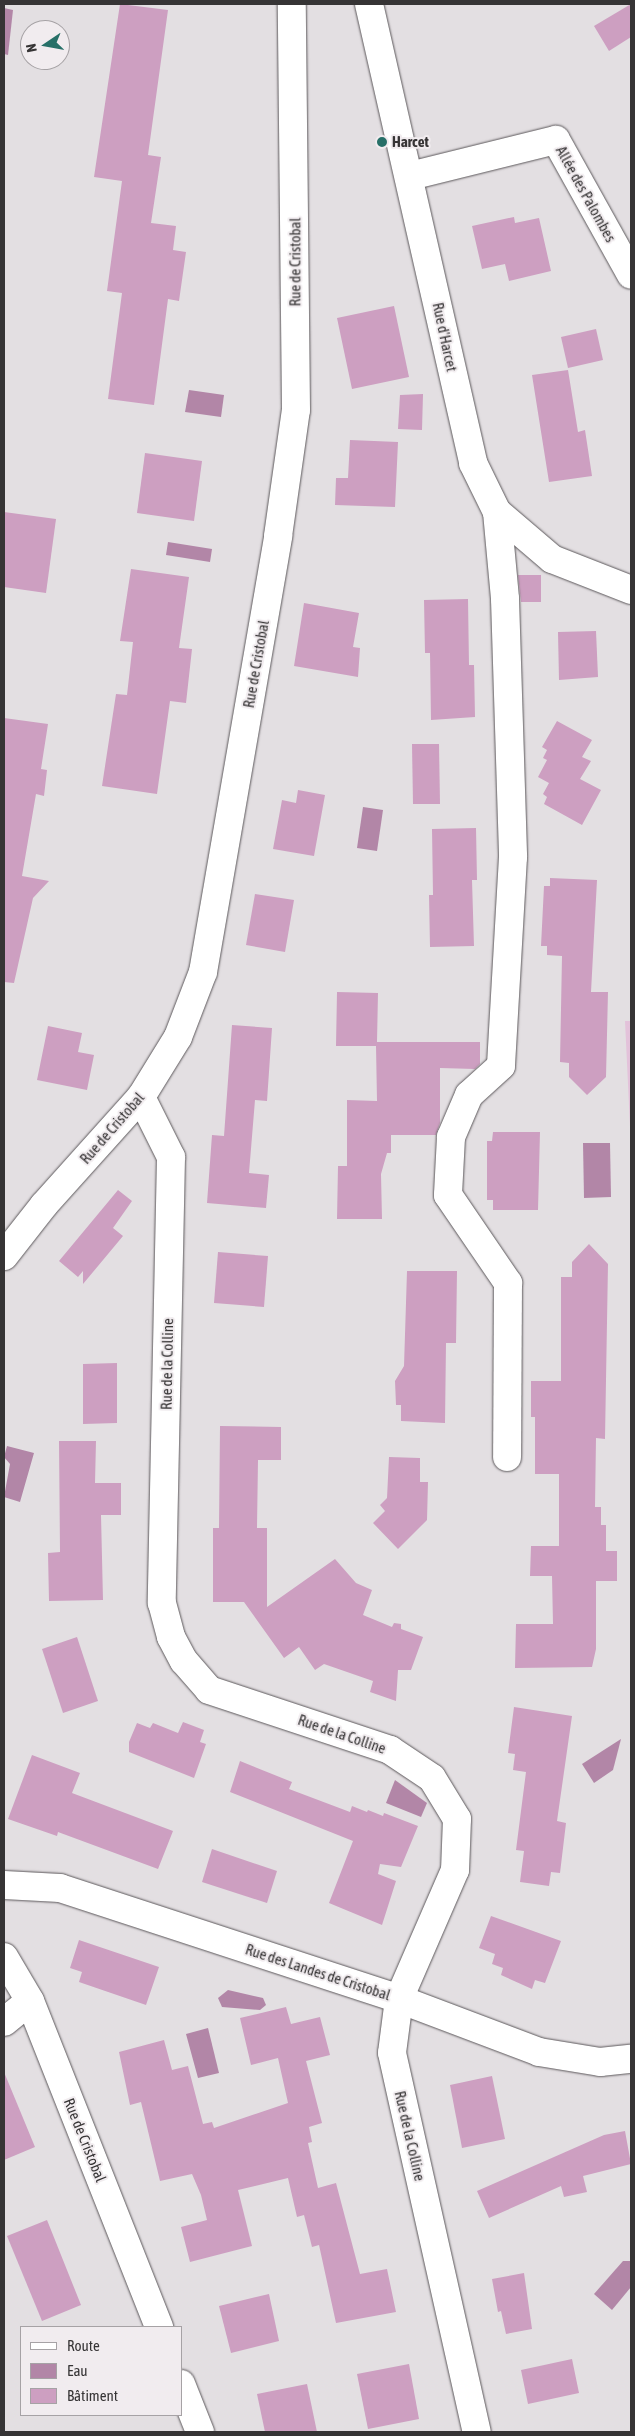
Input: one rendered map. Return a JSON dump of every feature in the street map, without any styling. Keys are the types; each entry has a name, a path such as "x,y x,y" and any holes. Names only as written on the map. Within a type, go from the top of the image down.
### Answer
{"street":[{"name":"Rue de Cristobal","path":"4,1256 44,1205 141,1097 178,1037 203,972 278,536 296,410 292,4"},
{"name":"Rue d'Harcet","path":"369,4 410,176 473,462 497,512 552,559 631,590"},
{"name":"Allée des Palombes","path":"410,176 556,140 631,275"},
{"path":"497,512 505,599 513,857 501,1066 469,1095 451,1137 448,1195 508,1283 506,1457"},
{"name":"Rue de la Colline","path":"141,1097 171,1157 162,1603 171,1637 184,1661 209,1690 390,1750 432,1778 457,1819 455,1870 399,1999 392,2053 477,2432"},
{"name":"Rue des Landes de Cristobal","path":"4,1885 60,1888 399,1999 539,2052 600,2062 631,2059"},
{"name":"Rue de Cristobal","path":"4,1957 30,2001 159,2326"},
{"path":"4,2022 30,2001"},
{"path":"182,2387 200,2432"}],"shaded area":[{"path":"625,1021 631,1021 631,1147"}],"water":[{"path":"4,8 13,10 8,55 4,54"},
{"path":"189,390 224,395 221,417 185,412"},
{"path":"168,542 212,549 210,562 166,555"},
{"path":"363,807 383,810 377,851 357,848"},
{"path":"583,1143 610,1143 611,1197 584,1198"},
{"path":"7,1446 34,1453 20,1502 4,1497 10,1464 4,1457"},
{"path":"621,1739 613,1770 594,1783 582,1764"},
{"path":"395,1780 427,1803 421,1817 386,1803"},
{"path":"228,1990 263,1998 266,2005 260,2010 222,2007 218,1998"},
{"path":"208,2028 219,2073 198,2078 186,2034"},
{"path":"623,2261 631,2261 631,2287 612,2310 594,2294"}],"building":[{"path":"120,4 168,10 148,155 161,157 151,223 176,226 173,250 186,252 179,301 168,299 154,405 108,399 122,293 107,291 122,181 94,177"},
{"path":"631,4 631,37 609,51 594,26"},
{"path":"514,217 515,223 539,218 551,271 509,281 505,264 482,269 472,226"},
{"path":"394,306 409,377 352,389 337,318"},
{"path":"596,329 603,360 568,368 561,337"},
{"path":"568,370 578,432 585,430 592,476 549,482 532,375"},
{"path":"423,394 422,430 398,429 400,395"},
{"path":"350,440 398,442 395,507 335,505 336,478 348,478"},
{"path":"145,453 202,461 194,521 137,513"},
{"path":"4,512 56,519 46,593 4,587"},
{"path":"131,569 189,577 179,648 192,649 186,703 170,701 157,794 102,786 116,694 127,695 133,642 120,641"},
{"path":"518,575 541,575 541,602 521,602"},
{"path":"468,599 469,665 474,665 475,717 431,720 430,653 425,653 424,600"},
{"path":"304,603 359,613 353,647 360,648 358,677 294,666"},
{"path":"596,631 598,677 559,680 558,632"},
{"path":"4,718 48,724 41,769 47,770 44,796 36,794 22,876 49,881 33,898 14,983 4,982"},
{"path":"557,721 592,740 582,757 591,761 580,779 601,790 582,825 544,804 547,797 543,794 549,783 538,777 547,760 543,758 547,750 542,747"},
{"path":"412,744 439,744 440,804 413,804"},
{"path":"298,790 325,795 314,856 273,849 282,800 296,803"},
{"path":"476,828 477,880 472,880 474,946 430,947 429,895 433,895 432,829"},
{"path":"550,878 597,880 591,992 608,992 606,1077 587,1095 569,1077 569,1063 560,1062 562,956 547,955 547,946 541,946 544,886 550,886"},
{"path":"255,894 294,900 285,952 246,945"},
{"path":"337,992 378,993 377,1042 480,1042 480,1064 475,1069 440,1068 440,1123 436,1135 391,1135 391,1153 387,1153 381,1174 382,1219 337,1219 338,1166 347,1166 347,1100 377,1101 376,1046 336,1046"},
{"path":"232,1025 272,1028 267,1101 255,1100 249,1173 269,1175 266,1208 207,1203 212,1135 224,1136"},
{"path":"48,1026 82,1033 78,1052 94,1055 87,1090 37,1080"},
{"path":"493,1132 540,1132 538,1210 493,1210 493,1200 487,1200 487,1141 492,1141"},
{"path":"118,1190 132,1201 113,1228 123,1236 83,1284 83,1271 78,1277 59,1261"},
{"path":"589,1244 608,1264 605,1439 596,1438 595,1507 601,1507 601,1525 606,1525 606,1551 617,1551 617,1581 596,1581 596,1649 592,1667 515,1668 516,1624 553,1624 552,1576 530,1576 531,1546 559,1546 559,1474 535,1474 535,1417 531,1417 531,1381 561,1381 561,1277 572,1277 572,1262"},
{"path":"218,1252 268,1256 264,1307 214,1303"},
{"path":"407,1271 457,1271 456,1343 446,1343 445,1423 401,1421 401,1405 396,1405 395,1381 404,1366"},
{"path":"117,1363 117,1423 83,1424 83,1364"},
{"path":"220,1426 281,1427 281,1460 258,1460 257,1528 267,1528 267,1607 335,1559 356,1583 372,1590 363,1615 392,1627 394,1623 401,1624 401,1629 423,1637 411,1670 398,1670 396,1701 370,1692 373,1681 324,1664 315,1670 299,1647 284,1658 244,1602 213,1602 213,1528 219,1528"},
{"path":"59,1441 96,1441 95,1483 121,1483 121,1515 101,1515 103,1600 49,1601 48,1553 60,1552"},
{"path":"389,1457 420,1458 420,1482 428,1482 427,1520 398,1549 373,1523 385,1511 380,1505 387,1498"},
{"path":"77,1637 98,1701 63,1713 42,1649"},
{"path":"514,1707 572,1716 557,1821 566,1823 560,1873 551,1872 549,1886 520,1882 524,1851 516,1850 526,1772 513,1770 515,1754 508,1753"},
{"path":"183,1722 204,1730 200,1742 206,1744 194,1778 129,1752 129,1742 137,1723 150,1728 153,1723 178,1733"},
{"path":"32,1755 80,1773 72,1793 173,1831 158,1869 58,1832 57,1836 8,1819"},
{"path":"240,1761 292,1782 289,1789 350,1812 352,1806 383,1816 384,1813 418,1826 401,1867 380,1864 378,1874 396,1881 382,1925 329,1903 353,1841 230,1792"},
{"path":"212,1849 277,1871 267,1903 202,1882"},
{"path":"491,1916 561,1941 545,1983 535,1980 532,1989 501,1975 503,1968 492,1964 495,1954 479,1948"},
{"path":"79,1940 159,1967 146,2005 79,1982 82,1972 70,1968"},
{"path":"286,2007 291,2024 320,2017 330,2055 306,2061 322,2123 309,2127 312,2142 308,2143 318,2188 336,2183 360,2274 387,2269 396,2312 336,2323 319,2245 312,2247 304,2215 297,2217 288,2178 238,2190 252,2246 190,2262 181,2227 207,2220 201,2195 192,2174 160,2181 141,2102 130,2105 119,2052 164,2040 172,2070 188,2066 203,2124 212,2122 214,2128 288,2103 278,2058 251,2065 240,2018"},
{"path":"4,2072 35,2147 4,2160"},
{"path":"492,2076 505,2139 462,2148 450,2085"},
{"path":"625,2131 631,2164 583,2176 587,2192 564,2197 561,2186 489,2218 477,2191 604,2135"},
{"path":"47,2220 81,2305 42,2321 7,2236"},
{"path":"524,2273 532,2329 506,2334 501,2311 498,2312 492,2279"},
{"path":"269,2294 279,2341 231,2353 219,2306"},
{"path":"572,2359 579,2393 528,2404 521,2370"},
{"path":"409,2364 419,2419 368,2429 357,2374"},
{"path":"307,2384 317,2432 265,2432 257,2394"}],"place":[{"name":"Harcet","path":"382,142"}]}
